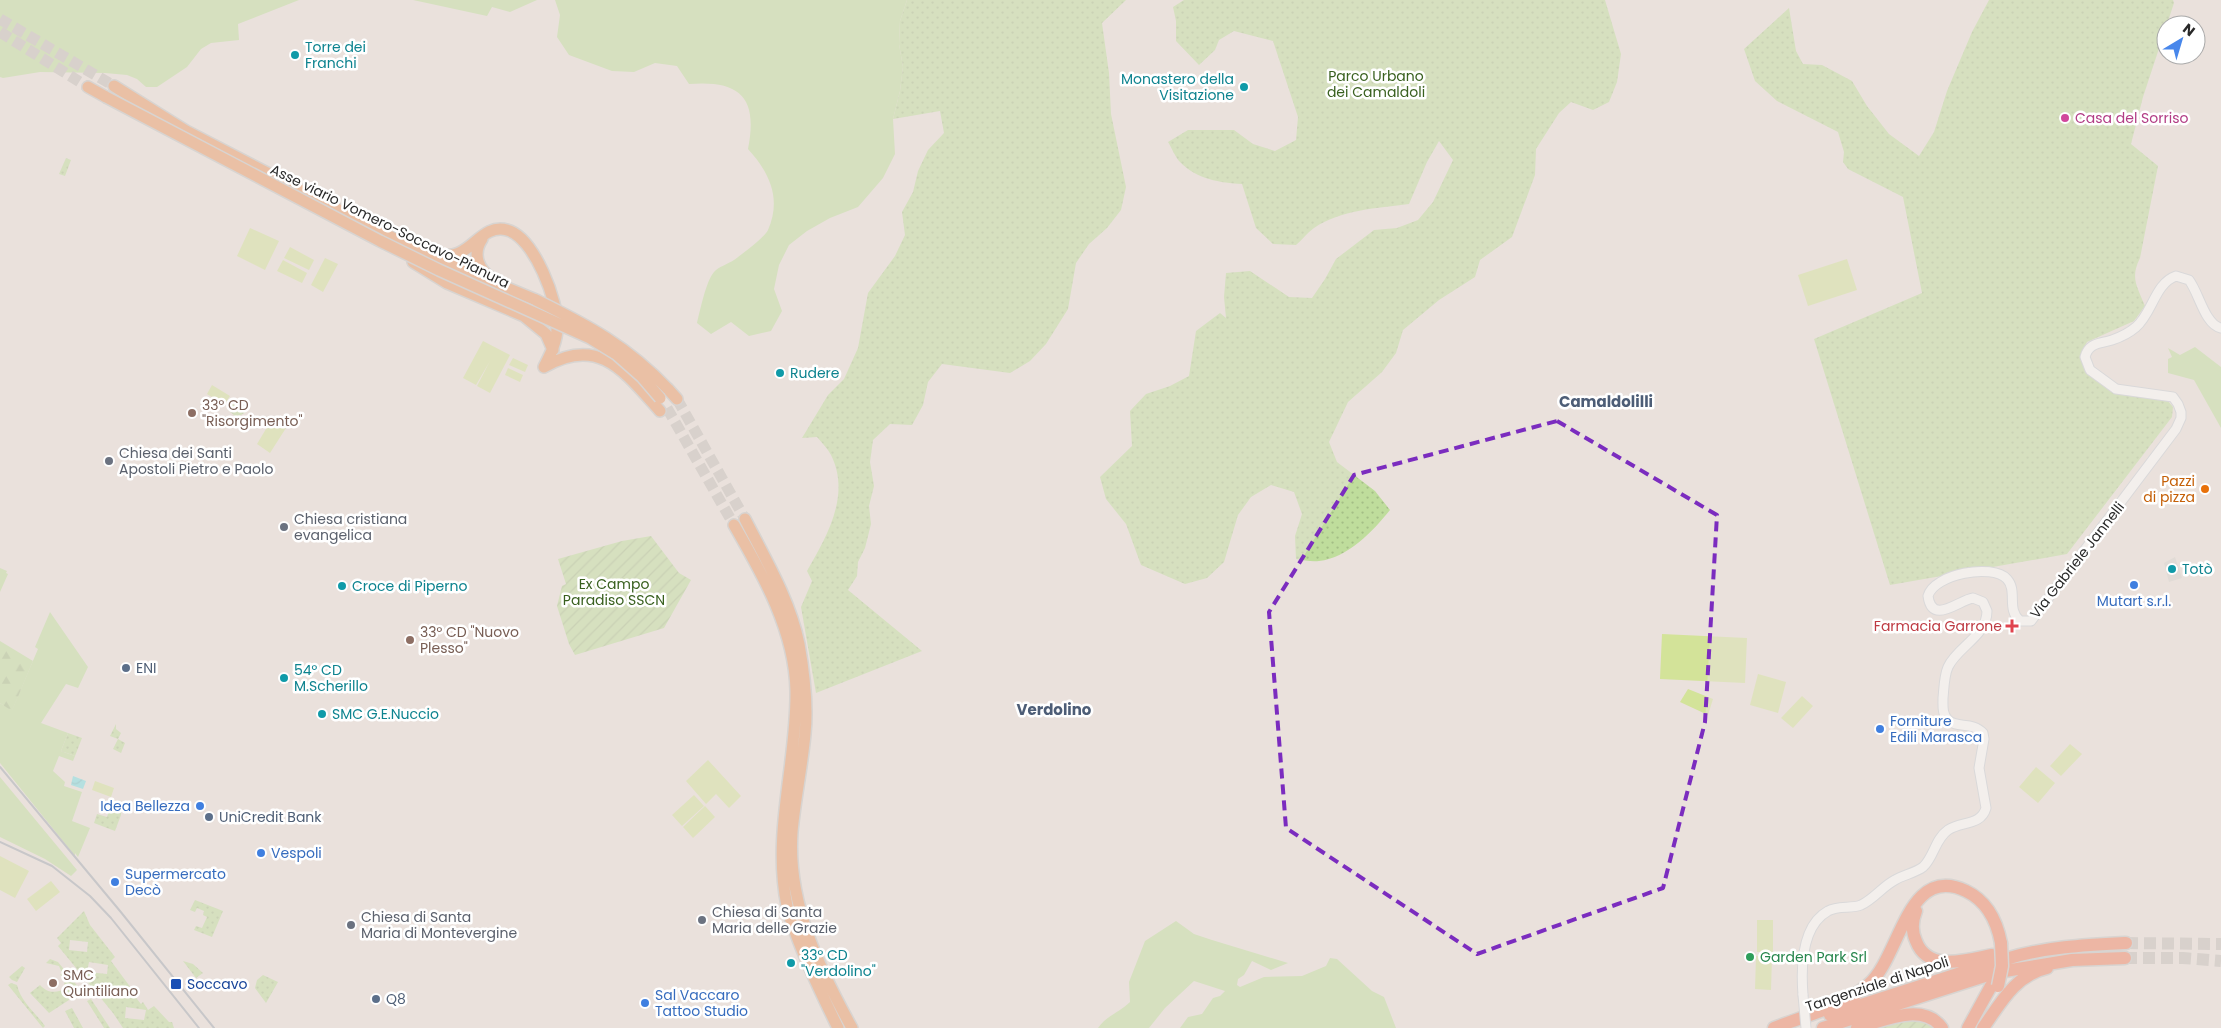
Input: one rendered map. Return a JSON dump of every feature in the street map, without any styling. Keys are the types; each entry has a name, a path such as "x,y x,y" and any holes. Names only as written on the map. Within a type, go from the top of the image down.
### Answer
{"highway":[{"name":"Asse viario Vomero-Soccavo-Pianura","path":"114,86 186,130 439,270 590,338 616,354 642,377 660,405 614,366 600,357 577,354 565,357 544,367 552,350"},
{"name":"Asse viario Vomero-Soccavo-Pianura","path":"88,87 386,239 507,288 580,321 629,352 677,399"},
{"path":"386,239 446,256 463,253 485,235 499,229 506,229 523,239 530,248 548,284 557,315 556,339 552,350"},
{"path":"485,235 477,247 476,259 488,276 507,288"},
{"path":"386,239 447,283 524,316 546,334 552,350"},
{"path":"745,518 782,621 789,645 796,690 794,727 782,829 782,871 787,907 805,959 838,1028"},
{"path":"734,525 760,559 792,620 798,642 804,686 806,732 792,832 793,865 798,899 808,936 826,979 852,1028"},
{"path":"1772,1028 1841,1004 1869,985 1882,970 1891,954 1915,901 1931,890 1953,887 1976,897 1986,907 1995,922 1998,964 1976,1028"},
{"path":"1968,1028 1998,964 1990,929 1979,908 1973,902 1961,896 1937,895 1920,904 1912,929 1916,943 1921,950 1935,960 1998,964 2022,954 2077,946 2126,942"},
{"name":"Tangenziale di Napoli","path":"1772,1028 1821,1018 1998,964 2125,958"},
{"path":"1983,1028 2007,993 2021,980 2039,970 2061,965 2072,960"},
{"name":"Tangenziale di Napoli","path":"1823,1028 1998,964"},
{"path":"1857,1028 1917,1014 1936,1020 1942,1028"}],"main road":[{"name":"Via Gabriele Jannelli","path":"1806,1028 1803,963 1806,945 1820,917 1835,908 1862,904 1892,881 1918,870 1928,861 1936,843 1945,832 1957,826 1978,820 1984,814 1986,808 1979,762 1984,744 1983,733 1974,726 1951,723 1945,716 1943,709 1947,669 1951,661 1982,627 1988,611 1982,602 1973,598 1943,611 1934,608 1929,600 1929,592 1941,580 1980,572 1995,573 2004,576 2012,586 2012,608 2016,618 2026,623 2031,621 2135,485 2176,429 2181,418 2178,404 2173,397 2116,388 2090,370 2086,362 2089,348 2097,343 2113,340 2130,332 2140,324 2167,280 2176,276 2189,280 2209,320 2215,326 2221,328"}],"highlighted area":[{"path":"1557,421 1717,515 1705,722 1663,888 1477,954 1286,828 1269,612 1354,475"}],"green space":[{"path":"0,0 299,0 238,24 239,40 211,43 201,49 187,67 157,87 146,87 137,79 127,75 105,73 40,72 0,77"},
{"path":"413,0 537,0 510,12 492,7 487,16"},
{"path":"555,0 907,0 900,21 899,44 903,67 900,91 893,119 895,154 883,178 858,207 830,218 807,231 789,245 779,265 774,289 782,311 771,331 749,336 731,322 711,334 697,323 711,276 758,241 768,230 772,218 774,207 771,186 762,167 748,149 750,117 742,96 733,89 722,85 689,84 677,66 655,63 634,72 612,71 569,55 557,37 560,15"},
{"path":"907,0 1126,0 1102,23 1109,73 1111,114 1126,187 1121,210 1107,228 1089,244 1076,263 1068,309 1046,344 1030,361 1010,373 942,364 928,382 923,405 912,425 890,424 873,440 870,462 874,486 869,506 871,524 865,548 858,562 857,576 848,590 922,651 816,693 801,607 812,581 807,571 822,544 834,515 838,485 837,470 827,448 817,437 802,438 828,395 844,379 858,348 868,293 895,256 905,235 902,212 913,192 918,171 928,150 944,133 940,111 893,119 900,91 903,67 899,44 900,21"},
{"name":"Parco Urbano dei Camaldoli","path":"1184,0 1605,0 1621,54 1617,82 1609,102 1593,110 1571,102 1559,113 1536,149 1535,175 1512,237 1480,260 1475,277 1439,300 1403,330 1396,353 1382,372 1348,402 1329,442 1337,462 1375,491 1390,510 1368,535 1340,555 1319,561 1296,559 1295,536 1302,514 1294,492 1271,485 1251,497 1238,515 1224,562 1207,578 1185,584 1141,565 1126,524 1106,499 1100,477 1132,446 1130,411 1146,394 1170,386 1189,376 1196,331 1220,313 1226,318 1224,297 1226,273 1250,271 1289,297 1312,298 1336,259 1374,230 1397,228 1418,220 1433,202 1453,160 1439,141 1427,162 1409,204 1335,217 1314,228 1296,245 1273,244 1256,228 1242,184 1217,181 1193,172 1178,160 1168,142 1188,130 1234,130 1253,144 1275,151 1296,140 1298,117 1273,41 1234,31 1219,40 1215,50 1199,65 1176,41 1176,21 1173,7"},
{"path":"1989,0 2173,0 2174,3 2170,15 2156,15 2156,58 2143,97 2131,144 2158,166 2140,258 2135,271 2137,287 2145,306 2134,321 2087,342 2080,356 2084,368 2114,392 2167,400 2173,407 2172,417 2067,554 1890,585 1814,339 1922,293 1903,197 1848,169 1843,162 1844,152 1838,132 1777,101 1755,81 1744,49 1789,8 1796,51 1803,64 1822,65 1852,81 1867,106 1889,134 1919,156 1934,132 1947,91 1972,32"},
{"path":"66,158 71,160 65,176 59,174"},
{"path":"250,228 279,241 265,270 237,256"},
{"path":"290,247 314,260 309,270 284,258"},
{"path":"325,258 338,264 323,292 311,285"},
{"path":"1847,259 1857,290 1808,306 1798,275"},
{"path":"283,260 307,273 302,283 277,271"},
{"path":"483,341 510,355 490,393 477,386 490,361 476,385 463,378"},
{"path":"2195,347 2221,367 2221,428 2194,380 2168,373 2168,359 2172,357 2168,348 2180,355"},
{"path":"513,358 528,365 525,372 509,365"},
{"path":"508,368 523,375 520,382 505,375"},
{"path":"212,385 230,396 224,405 207,394"},
{"path":"229,402 246,412 235,416 228,410"},
{"path":"272,419 286,428 270,453 257,444"},
{"name":"Ex Campo Paradiso SSCN","path":"651,536 679,573 691,580 664,628 575,655 569,644 557,606 562,586 566,584 558,559 622,541"},
{"path":"0,568 7,571 6,573 8,574 0,592"},
{"path":"50,612 88,667 78,688 66,684 41,723 68,733 61,751 75,756 73,761 59,756 53,771 65,782 64,786 82,792 72,821 90,828 78,857 75,853 75,856 0,763 0,703 12,710 38,649 35,647"},
{"path":"1662,634 1747,638 1745,683 1660,679"},
{"path":"0,641 33,661 12,711 0,703"},
{"path":"1758,674 1786,682 1778,713 1750,705"},
{"path":"1688,689 1713,699 1708,715 1680,702"},
{"path":"1802,696 1813,706 1793,728 1781,718"},
{"path":"116,724 116,729 121,733 118,739 110,736"},
{"path":"68,733 82,738 75,756 61,751"},
{"path":"118,739 125,743 121,753 113,749"},
{"path":"2070,744 2082,754 2061,776 2050,766"},
{"path":"708,760 741,796 729,808 716,794 706,804 686,781"},
{"path":"2036,767 2055,783 2038,803 2019,787"},
{"path":"0,777 77,870 71,876 45,859 0,837"},
{"path":"95,781 114,788 111,797 92,790"},
{"path":"694,795 704,806 682,826 672,815"},
{"path":"101,800 121,807 121,815 115,831 94,823 97,814 107,817 110,808 100,804"},
{"path":"705,806 715,817 693,838 683,827"},
{"path":"0,856 29,871 15,898 0,890"},
{"path":"51,881 60,892 36,911 27,899"},
{"path":"195,900 223,911 212,937 194,930 196,926 202,928 207,917 203,915 204,911 197,908 195,912 190,910"},
{"path":"84,911 90,925 115,957 111,961 134,992 133,994 141,1004 143,1002 148,1010 154,1006 169,1022 172,1022 174,1028 123,1028 58,946 61,943 57,938","holes":["70,940 88,942 87,952 69,950","89,962 108,965 107,974 87,972","108,985 127,988 126,998 106,995","126,1007 146,1010 144,1020 125,1018"]},
{"path":"1757,920 1773,920 1773,952 1757,952"},
{"path":"1176,921 1194,934 1288,963 1271,970 1252,961 1244,975 1238,979 1237,985 1240,987 1264,977 1302,976 1326,966 1330,958 1337,959 1372,991 1384,997 1396,1028 1180,1028 1188,1017 1202,1014 1213,998 1220,996 1225,991 1194,981 1165,1008 1149,1028 1098,1028 1105,1020 1130,1002 1129,982 1145,941"},
{"path":"1756,956 1772,957 1771,990 1755,989"},
{"path":"50,959 58,962 79,988 70,995 69,1000 49,1013 30,993 40,985 46,990 53,992 67,988 64,984 67,978 60,975 62,973 59,966 46,963"},
{"path":"183,961 193,964 203,973 196,978"},
{"path":"22,966 25,968 17,982 12,980 9,977"},
{"path":"263,975 278,982 266,1003 255,988 257,980"},
{"path":"11,983 17,985 25,1002 45,1026 43,1028 8,985"},
{"path":"91,999 110,1028 104,1028 87,1001"},
{"path":"72,1008 83,1028 74,1028 65,1011"},
{"path":"1919,1019 1936,1028 1878,1028"}],"shaded area":[{"path":"2175,557 2182,578 2169,582 2164,563"}],"water":[{"path":"73,776 86,781 83,789 71,785"}],"tunnel":[{"path":"0,19 114,86"},
{"path":"0,32 88,87"},
{"path":"677,399 745,519"},
{"path":"667,408 734,525"},
{"path":"2126,943 2221,944"},
{"path":"2125,958 2183,958 2221,961"}],"railway":[{"path":"0,767 214,1028"},
{"path":"0,842 52,866 90,896 111,918 199,1028"}],"place":[{"name":"Torre dei Franchi","path":"295,55"},
{"name":"Monastero della Visitazione","path":"1244,87"},
{"name":"Casa del Sorriso","path":"2065,118"},
{"name":"Rudere","path":"780,373"},
{"name":"33° CD \"Risorgimento\"","path":"192,413"},
{"name":"Chiesa dei Santi Apostoli Pietro e Paolo","path":"109,461"},
{"name":"Pazzi di pizza","path":"2205,489"},
{"name":"Chiesa cristiana evangelica","path":"284,527"},
{"name":"Totò","path":"2172,569"},
{"name":"Mutart s.r.l.","path":"2134,585"},
{"name":"Croce di Piperno","path":"342,586"},
{"name":"Farmacia Garrone","path":"2012,626"},
{"name":"33° CD \"Nuovo Plesso\"","path":"410,640"},
{"name":"ENI","path":"126,668"},
{"name":"54° CD M.Scherillo","path":"284,678"},
{"name":"SMC G.E.Nuccio","path":"322,714"},
{"name":"Forniture Edili Marasca","path":"1880,729"},
{"name":"Idea Bellezza","path":"200,806"},
{"name":"UniCredit Bank","path":"209,817"},
{"name":"Vespoli","path":"261,853"},
{"name":"Supermercato Decò","path":"115,882"},
{"name":"Chiesa di Santa Maria delle Grazie","path":"702,920"},
{"name":"Chiesa di Santa Maria di Montevergine","path":"351,925"},
{"name":"Garden Park Srl","path":"1750,957"},
{"name":"33° CD \"Verdolino\"","path":"791,963"},
{"name":"SMC Quintiliano","path":"53,983"},
{"name":"Soccavo","path":"176,984"},
{"name":"Q8","path":"376,999"},
{"name":"Sal Vaccaro Tattoo Studio","path":"645,1003"}],"district":[{"name":"Camaldolilli","path":"1606,401"},
{"name":"Verdolino","path":"1054,709"}]}
